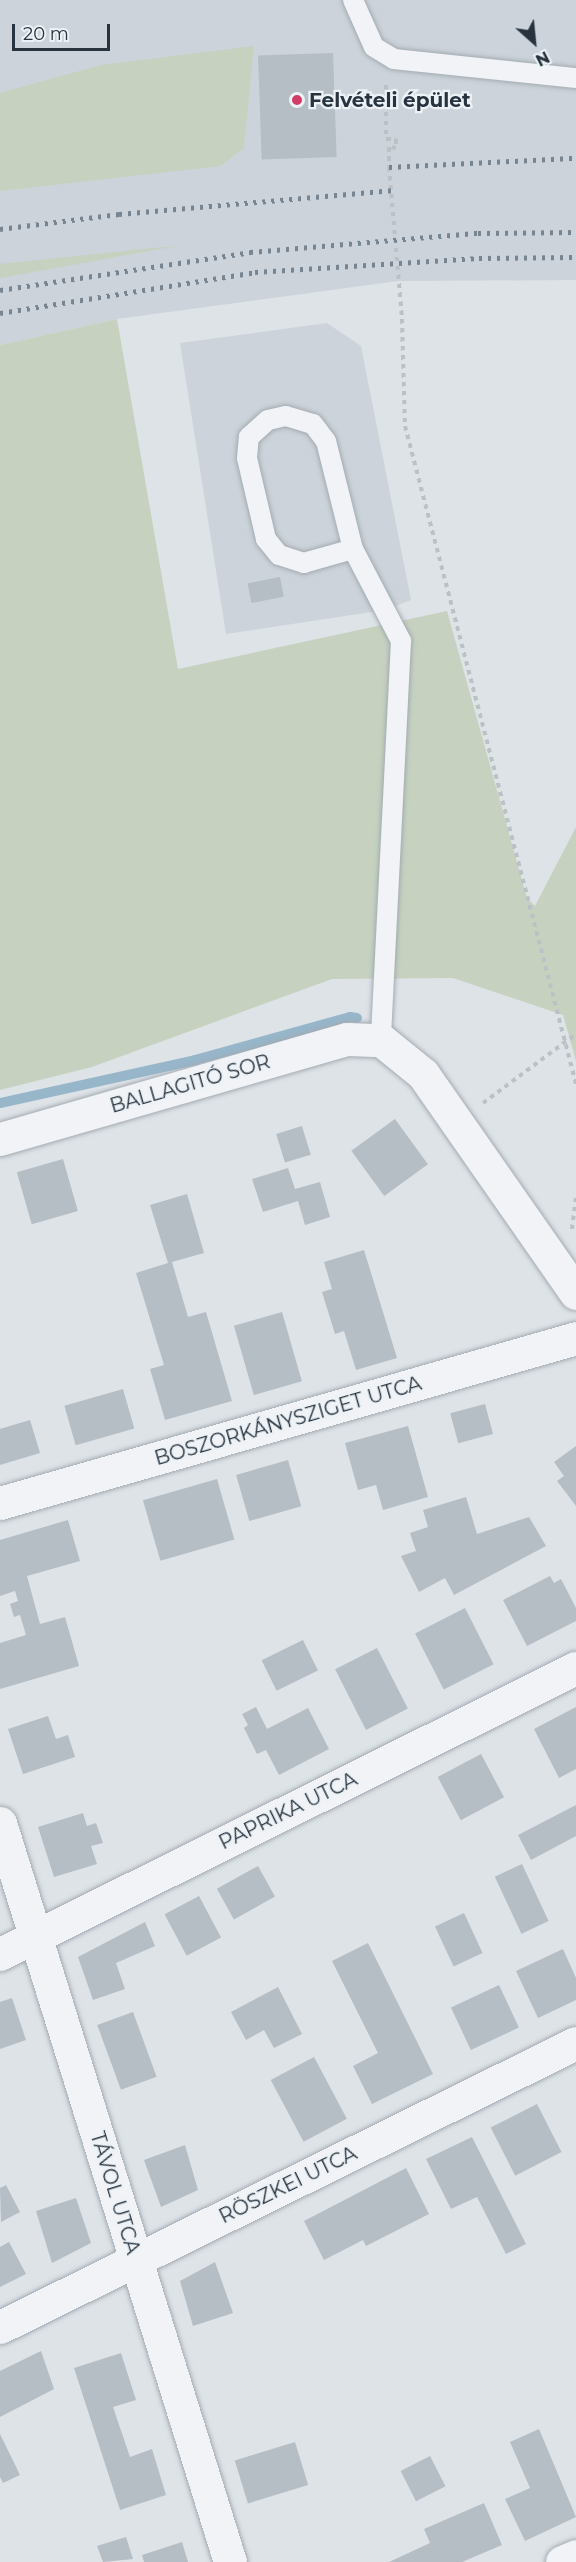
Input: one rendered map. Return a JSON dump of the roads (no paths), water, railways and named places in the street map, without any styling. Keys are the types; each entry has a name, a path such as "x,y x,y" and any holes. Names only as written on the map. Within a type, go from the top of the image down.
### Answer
{"street":[{"name":"BALLAGITÓ SOR","path":"0,1139 201,1073 346,1039 381,1040"},
{"path":"381,1040 423,1074 576,1293"},
{"name":"BOSZORKÁNYSZIGET UTCA","path":"0,1503 576,1338"},
{"name":"PAPRIKA UTCA","path":"0,1954 576,1668"},
{"name":"TÁVOL UTCA","path":"0,1823 230,2562"},
{"name":"RÖSZKEI UTCA","path":"0,2327 576,2043"},
{"path":"562,2562 576,2556"}],"lane":[{"path":"353,0 370,41 386,55 413,64 576,78"},
{"path":"353,549 304,563 279,555 266,539 246,458 249,437 268,420 286,416 313,424 326,441 353,549 401,641 381,1040"}],"waterway":[{"path":"0,1103 195,1060 350,1017 357,1018"}],"railway":[{"path":"389,167 576,158"},
{"path":"0,229 119,214 391,190"},
{"path":"0,290 250,252 478,233 576,232"},
{"path":"0,313 255,272 479,258 576,257"}],"place":[{"name":"Felvételi épület","path":"297,100"}]}
